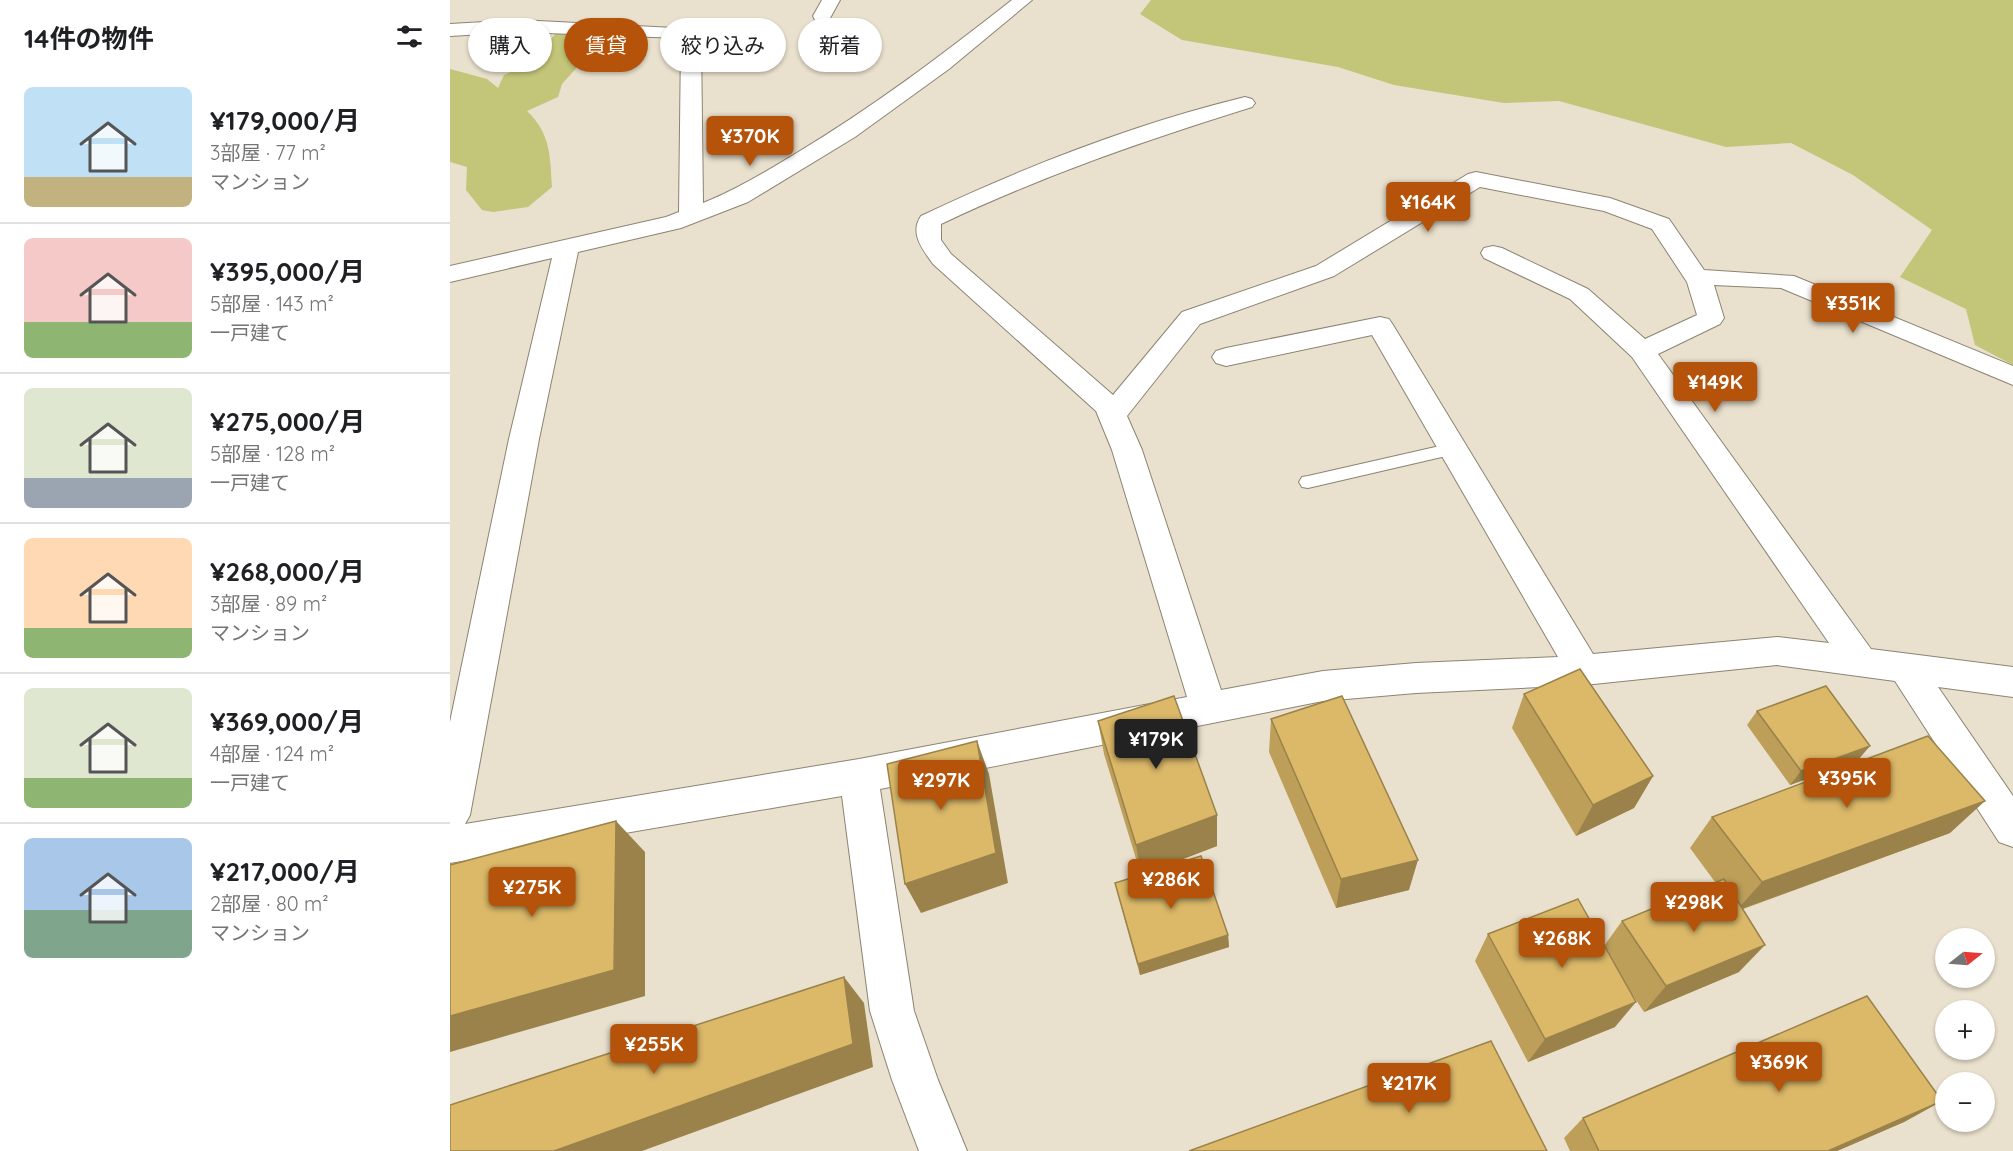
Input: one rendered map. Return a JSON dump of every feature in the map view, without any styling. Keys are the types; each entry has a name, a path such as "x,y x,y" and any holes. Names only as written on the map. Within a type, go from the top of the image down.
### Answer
{"street":[{"path":"450,274 673,223 740,197 847,132 942,65 1023,0"},
{"path":"527,18 535,9"},
{"path":"552,27 687,33 691,41 691,216"},
{"path":"450,30 468,29"},
{"path":"1209,707 1126,450 1108,406 942,259 929,240 929,221 988,192 1146,132 1245,102"},
{"path":"1112,415 1191,318 1325,271 1476,178 1610,205 1661,224 1697,277 1711,318 1642,351"},
{"path":"450,815 524,439 566,249"},
{"path":"1492,253 1579,294 1642,351 1860,661"},
{"path":"1697,277 1785,281 2013,376"},
{"path":"1226,357 1380,325 1584,670"},
{"path":"450,845 860,776 1209,707 1335,685 1416,678 1584,670 1777,651 2013,682"},
{"path":"1904,666 2013,828"},
{"path":"860,776 892,1011 915,1080 943,1151"}],"lane":[{"path":"1308,482 1453,449"}],"green space":[{"path":"1151,0 2013,0 2013,365 1975,345 1966,309 1900,277 1932,230 1853,175 1791,143 1726,147 1559,101 1504,103 1394,85 1338,67 1182,40 1140,14"},
{"path":"558,31 564,31 564,72 573,72 562,84 558,97 527,111 541,128 548,146 552,187 528,207 493,212 482,210 466,190 467,167 450,162 450,69 487,79 498,88 504,75 511,72 552,72 552,38"}],"building":[{"path":"1580,669 1653,776 1593,805 1524,694"},
{"path":"1826,686 1870,746 1801,771 1757,711"},
{"path":"1174,696 1217,815 1136,845 1098,721"},
{"path":"1342,696 1418,860 1341,879 1271,719"},
{"path":"1928,736 1985,801 1762,882 1712,817"},
{"path":"977,741 996,853 905,884 887,764"},
{"path":"616,821 614,970 450,1016 450,865"},
{"path":"1201,856 1228,935 1138,964 1115,883"},
{"path":"1724,879 1765,945 1666,986 1622,921"},
{"path":"1578,899 1636,1002 1545,1039 1488,934"},
{"path":"844,977 853,1044 554,1151 450,1151 450,1105"},
{"path":"1867,996 1935,1091 1935,1104 1828,1151 1599,1151 1583,1118"},
{"path":"1491,1041 1547,1151 1189,1151"}]}
